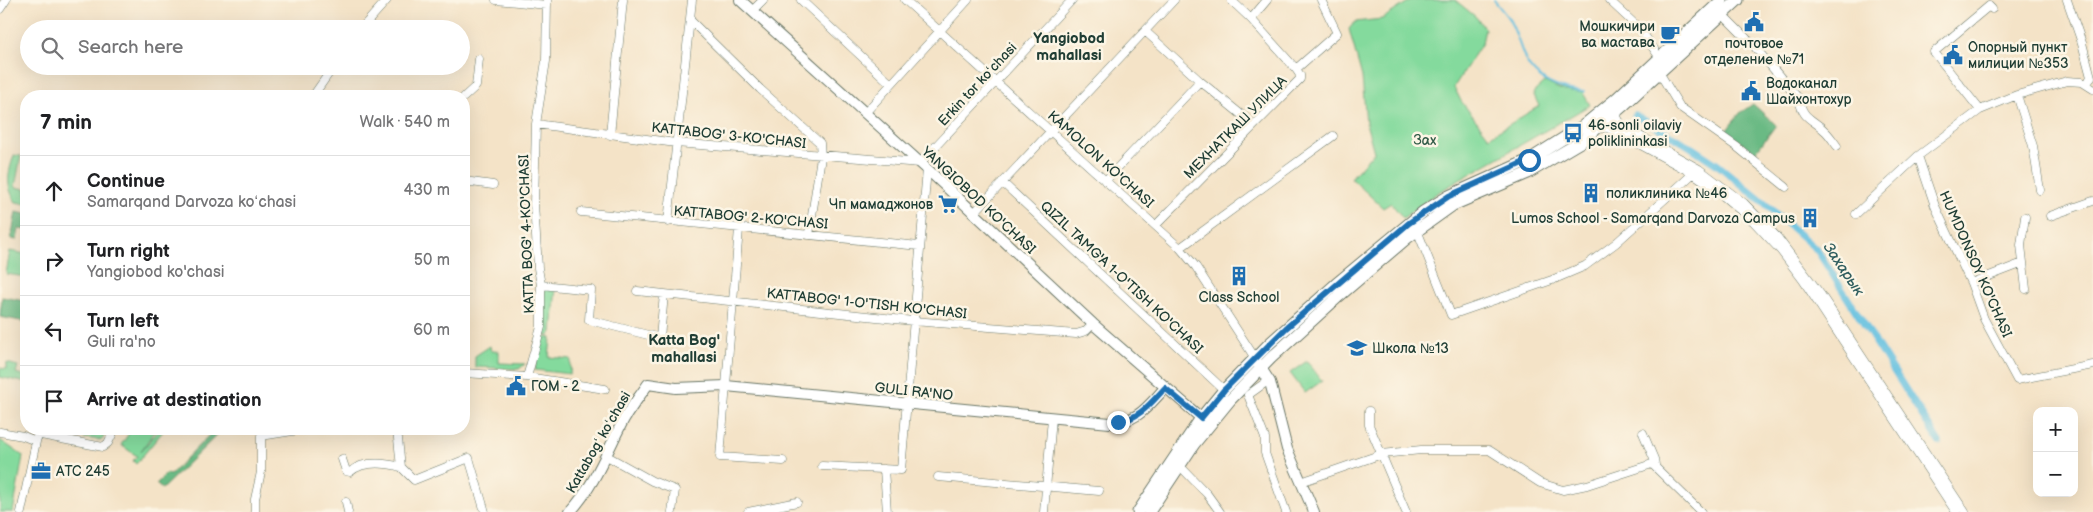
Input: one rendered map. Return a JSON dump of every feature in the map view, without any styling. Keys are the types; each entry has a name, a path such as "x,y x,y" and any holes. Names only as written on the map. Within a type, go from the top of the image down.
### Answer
{"main road":[{"path":"1610,112 1660,58 1722,0"},
{"path":"1149,512 1212,420 1258,363 1336,284 1424,212 1449,196 1529,160 1610,112 1659,72 1738,0"},
{"path":"1138,512 1201,418 1224,390 1258,363"}],"street":[{"path":"0,8 6,0"},
{"path":"369,20 387,0"},
{"path":"496,0 547,2"},
{"path":"610,135 623,0"},
{"path":"668,222 692,0"},
{"name":"YANGIOBOD KO'CHASI","path":"740,0 1093,324 1201,418"},
{"path":"752,11 763,0"},
{"path":"801,0 891,84"},
{"name":"KAMOLON KO'CHASI","path":"905,0 1180,248 1196,267 1258,363"},
{"path":"865,113 968,0"},
{"name":"Erkin tor koʻchasi","path":"923,166 996,82 1072,0"},
{"path":"973,214 1174,0"},
{"name":"МЕХНАТКАШ УЛИЦА","path":"1156,226 1300,79 1296,69 1251,19 1231,0"},
{"path":"1251,19 1266,0"},
{"path":"1296,69 1337,33 1321,0"},
{"path":"1609,0 1640,29 1660,58"},
{"path":"1856,214 1918,156 1980,110 2017,96 2067,81 2078,81 2090,87 2091,77 2082,43 2067,0"},
{"name":"KATTA BOG' 4-KO'CHASI","path":"527,377 541,327 541,284 538,268 534,204 536,124 546,61 547,2"},
{"path":"1980,110 1934,52 1989,6 1992,9"},
{"path":"1722,14 1754,46 1799,99 1801,108 1810,120 1823,129 1837,146"},
{"path":"690,20 820,143 821,156 809,235"},
{"path":"1145,31 1200,81 1254,126"},
{"path":"470,92 476,86 479,59"},
{"path":"1659,72 1680,107 1737,147 1786,187"},
{"path":"317,90 328,75"},
{"path":"1105,180 1200,81"},
{"path":"2017,96 2033,146 2040,190"},
{"path":"1619,129 1617,117 1610,112 1606,128 1619,129 1696,171 1744,203 1777,237 1796,259 1965,512"},
{"name":"KATTABOG' 3-KO'CHASI","path":"536,124 676,143 923,166"},
{"path":"1180,248 1333,136"},
{"name":"HUMDONSOY KO'CHASI","path":"1918,156 1936,206 1971,283 1984,320 2017,380 2093,365"},
{"path":"822,466 901,470 908,404 923,166"},
{"path":"1419,235 1451,315 1552,280 1585,266 1616,243 1696,171"},
{"path":"1696,171 1739,208 1791,263 1956,512"},
{"path":"470,182 493,186"},
{"name":"QIZIL TAMG'A 1-O'TISH KO'CHASI","path":"1002,182 1224,390"},
{"path":"2050,216 2093,201"},
{"name":"KATTABOG' 2-KO'CHASI","path":"581,212 919,246"},
{"path":"2024,217 2021,245 2026,289"},
{"path":"739,229 720,457 784,461"},
{"path":"1971,283 2023,263"},
{"path":"541,284 591,290 589,320 660,338 664,294"},
{"name":"KATTABOG' 1-O'TISH KO'CHASI","path":"636,291 913,321 1076,334 1086,332 1093,324"},
{"path":"1258,363 1269,380 1287,449 1314,512"},
{"path":"470,373 527,377 605,389"},
{"path":"1269,380 1248,395 1265,438 1265,453 1286,512"},
{"name":"GULI RA'NO","path":"648,384 676,388 726,386 1110,422 1126,421 1142,412 1165,388"},
{"name":"Kattabogʻ koʻchasi","path":"570,512 582,498 607,456 624,419 648,384"},
{"path":"1369,411 1369,425 1406,512"},
{"path":"1044,512 1052,418"},
{"path":"0,432 36,441"},
{"path":"1643,433 1655,465 1701,512"},
{"path":"21,512 37,437 41,435 103,447 108,443 112,435"},
{"path":"256,512 255,500 260,472 261,436 267,435"},
{"path":"398,435 402,467 414,480 469,458 484,512"},
{"path":"1301,482 1382,454 1421,450 1489,450 1540,483 1568,490 1650,464 1655,465"},
{"path":"607,456 652,481 675,490 672,512"},
{"path":"342,459 346,471 350,472 366,464 402,467"},
{"path":"1180,466 1207,494 1220,512"},
{"path":"884,469 887,512"},
{"path":"938,477 1099,491"},
{"path":"346,502 348,512"},
{"path":"748,512 797,502"}],"green space":[{"name":"Зах","path":"1411,0 1455,0 1476,17 1485,29 1482,43 1454,87 1461,101 1489,137 1539,106 1533,93 1545,82 1559,89 1583,93 1590,105 1437,193 1403,218 1391,203 1383,208 1351,178 1374,152 1366,123 1362,77 1349,29 1355,22 1382,19"},
{"path":"1753,104 1776,125 1755,153 1726,131 1740,113"},
{"path":"14,155 20,156 15,187 20,188 20,203 16,202 10,190 9,174"},
{"path":"16,212 20,213 20,229 17,240 11,239"},
{"path":"10,251 20,253 20,276 6,274"},
{"path":"544,286 556,287 552,332 549,336 542,334"},
{"path":"2,297 20,300 20,321 0,317"},
{"path":"539,337 551,338 549,357 571,359 570,374 535,370"},
{"path":"490,346 491,351 499,351 499,363 525,364 519,369 475,367 475,356"},
{"path":"1307,361 1322,381 1305,393 1290,373"},
{"path":"7,363 18,366 16,373 20,374 20,382 0,377 0,368 6,369"},
{"path":"83,435 105,435 102,440 83,438"},
{"path":"128,435 152,435 141,451 155,435 160,435 136,464 133,461 137,456 121,445"},
{"path":"209,435 217,435 162,489 156,484 167,473 170,475"},
{"path":"0,440 23,456 13,512 0,512"}],"waterway":[{"path":"1494,0 1510,21 1531,69 1551,84 1584,92"},
{"name":"Захарык","path":"1635,115 1718,165 1817,250 1939,442"}],"place":[{"name":"почтовое отделение №71","path":"1754,22"},
{"name":"Мошкичири ва мастава","path":"1670,34"},
{"name":"Опорный пункт милиции №353","path":"1953,55"},
{"name":"Водоканал Шайхонтохур","path":"1751,91"},
{"name":"46-sonli oilaviy poliklininkasi","path":"1573,133"},
{"name":"поликлиника №46","path":"1591,193"},
{"name":"Чп мамаджонов","path":"948,204"},
{"name":"Lumos School - Samarqand Darvoza Campus","path":"1810,218"},
{"name":"Class School","path":"1239,276"},
{"name":"Школа №13","path":"1357,348"},
{"name":"ГОМ - 2","path":"516,386"},
{"name":"АТС 245","path":"41,471"}],"district":[{"name":"Yangiobod mahallasi","path":"1069,46"},
{"name":"Katta Bog' mahallasi","path":"684,348"}],"route":[{"path":"1118,422 1126,421 1138,415 1165,388 1201,418 1224,390 1286,328 1409,223 1449,196 1529,160"}]}
